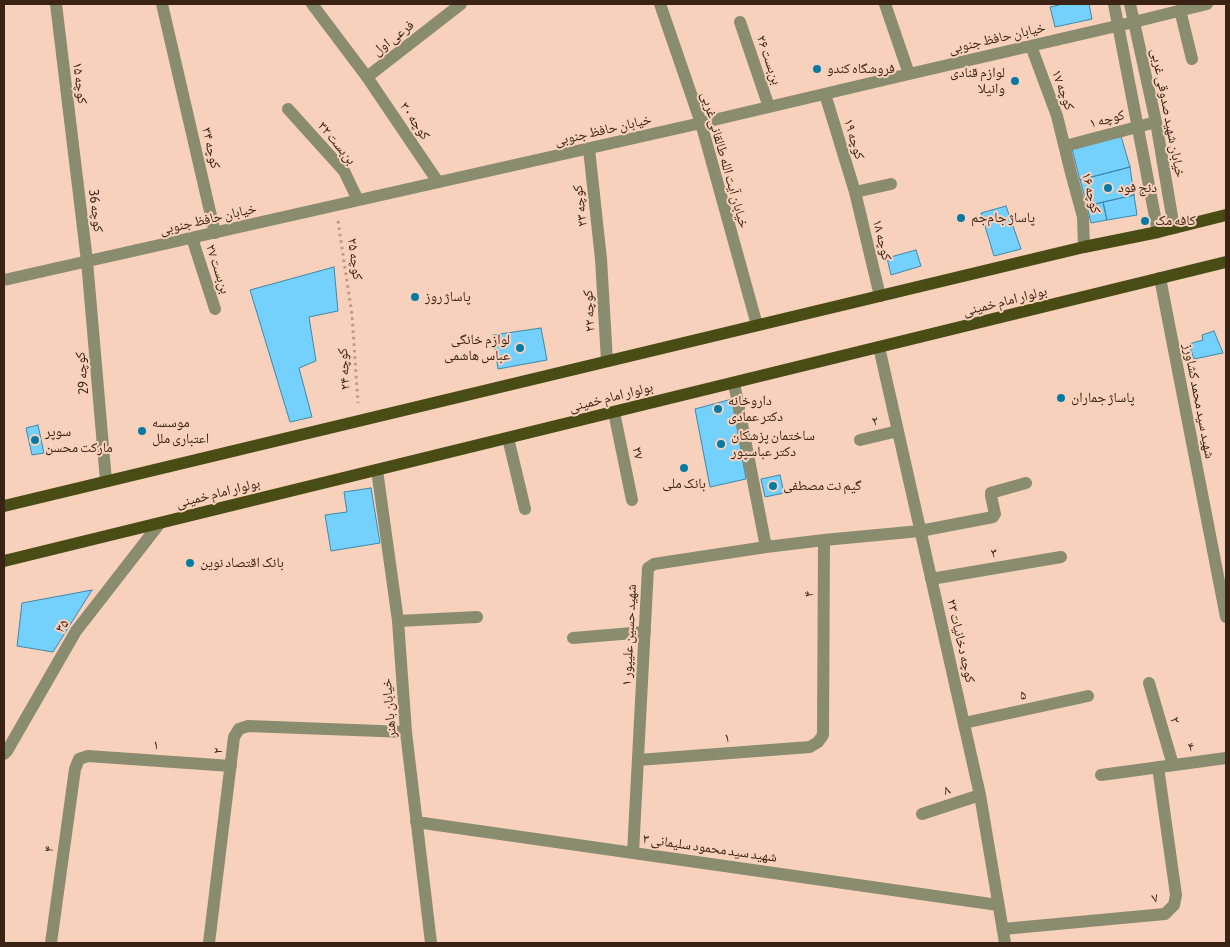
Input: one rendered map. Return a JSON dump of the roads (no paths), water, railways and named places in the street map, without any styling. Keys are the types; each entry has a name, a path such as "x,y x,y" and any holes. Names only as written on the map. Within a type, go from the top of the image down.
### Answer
{"main road":[{"path":"4,506 1084,247 1158,232 1226,215"},
{"name":"بولوار امام خمینی","path":"4,562 1226,262"}],"street":[{"name":"کوچه ۱۵","path":"56,4 75,165"},
{"name":"کوچه ۳۴","path":"162,4 215,233"},
{"name":"کوچه ۳۰","path":"312,4 367,77 438,182"},
{"name":"فرعی اول","path":"367,77 461,4"},
{"name":"خیابان آیت الله طالقانی غربی","path":"660,4 701,123 757,325"},
{"path":"885,4 909,74"},
{"path":"1114,4 1158,232"},
{"name":"خیابان شهید صدوقی غربی","path":"1130,4 1156,122 1174,228"},
{"name":"خیابان حافظ جنوبی","path":"4,280 589,149 1207,4"},
{"path":"1180,10 1192,59"},
{"name":"بن‌بست ۲۶","path":"740,22 769,107"},
{"name":"کوچه ۱۷","path":"1031,46 1057,116 1065,146"},
{"name":"کوچه ۱۹","path":"825,94 855,192"},
{"name":"بن‌بست ۳۲","path":"288,109 344,171 358,200"},
{"name":"کوچه ۱","path":"1065,146 1156,122"},
{"name":"کوچه ۱۶","path":"1065,146 1083,217 1084,247"},
{"name":"کوچه ۲۳","path":"589,149 602,259"},
{"name":"کوچه 36","path":"75,165 87,261"},
{"path":"855,192 891,184"},
{"name":"کوچه ۱۸","path":"855,192 880,296"},
{"name":"بن‌بست ۲۷","path":"192,238 215,309"},
{"name":"کوچه ۲۲","path":"602,259 607,361"},
{"name":"کوچه 29","path":"87,261 106,481"},
{"name":"شهید سید محمد کشاورز","path":"1160,278 1226,617"},
{"name":"کوچه دخانیات ۲۳","path":"879,347 980,795 1005,943"},
{"path":"734,383 766,548"},
{"name":"۲۷","path":"614,412 632,500"},
{"name":"۲","path":"860,440 898,431"},
{"path":"508,438 525,509"},
{"name":"خیابان باهنر","path":"377,470 398,621 406,732 431,943"},
{"path":"824,540 920,531 993,517 995,514 992,493 1026,483"},
{"name":"۳۵","path":"4,754 73,635 160,523"},
{"name":"شهید حسین علیپور ۱","path":"634,853 648,568 654,564 824,540"},
{"name":"۴","path":"818,742 823,735 824,540"},
{"name":"۳","path":"931,579 1062,557"},
{"path":"398,621 477,617"},
{"path":"573,638 645,632"},
{"name":"۲","path":"1149,683 1173,765"},
{"name":"۵","path":"964,723 1088,696"},
{"name":"۲","path":"209,943 234,737 238,729 248,726 406,732"},
{"name":"۱","path":"638,760 810,747 818,742"},
{"name":"۱","path":"79,758 88,756 231,766"},
{"name":"۴","path":"52,943 79,758"},
{"name":"۴","path":"1101,776 1226,758"},
{"name":"۷","path":"1002,929 1165,914 1174,905 1176,895 1158,767"},
{"name":"۸","path":"922,814 980,795"},
{"name":"شهید سید محمود سلیمانی ۳","path":"416,822 998,905"}],"place":[{"name":"فروشگاه کندو","path":"817,69"},
{"name":"لوازم قنادی وانیلا","path":"1015,81"},
{"name":"دنج فود","path":"1108,188"},
{"name":"پاساژ جام‌جم","path":"961,218"},
{"name":"کافه مک","path":"1145,221"},
{"name":"پاساژ روز","path":"415,297"},
{"name":"لوازم خانگی عباس هاشمی","path":"520,348"},
{"name":"پاساژ جماران","path":"1061,398"},
{"name":"داروخانه دکتر عمادی","path":"718,409"},
{"name":"موسسه اعتباری ملل","path":"142,431"},
{"name":"سوپر مارکت محسن","path":"35,440"},
{"name":"ساختمان پزشکان دکتر عباسپور","path":"721,444"},
{"name":"بانک ملی","path":"684,468"},
{"name":"گیم نت مصطفی","path":"773,486"},
{"name":"بانک اقتصاد نوین","path":"190,563"}]}
